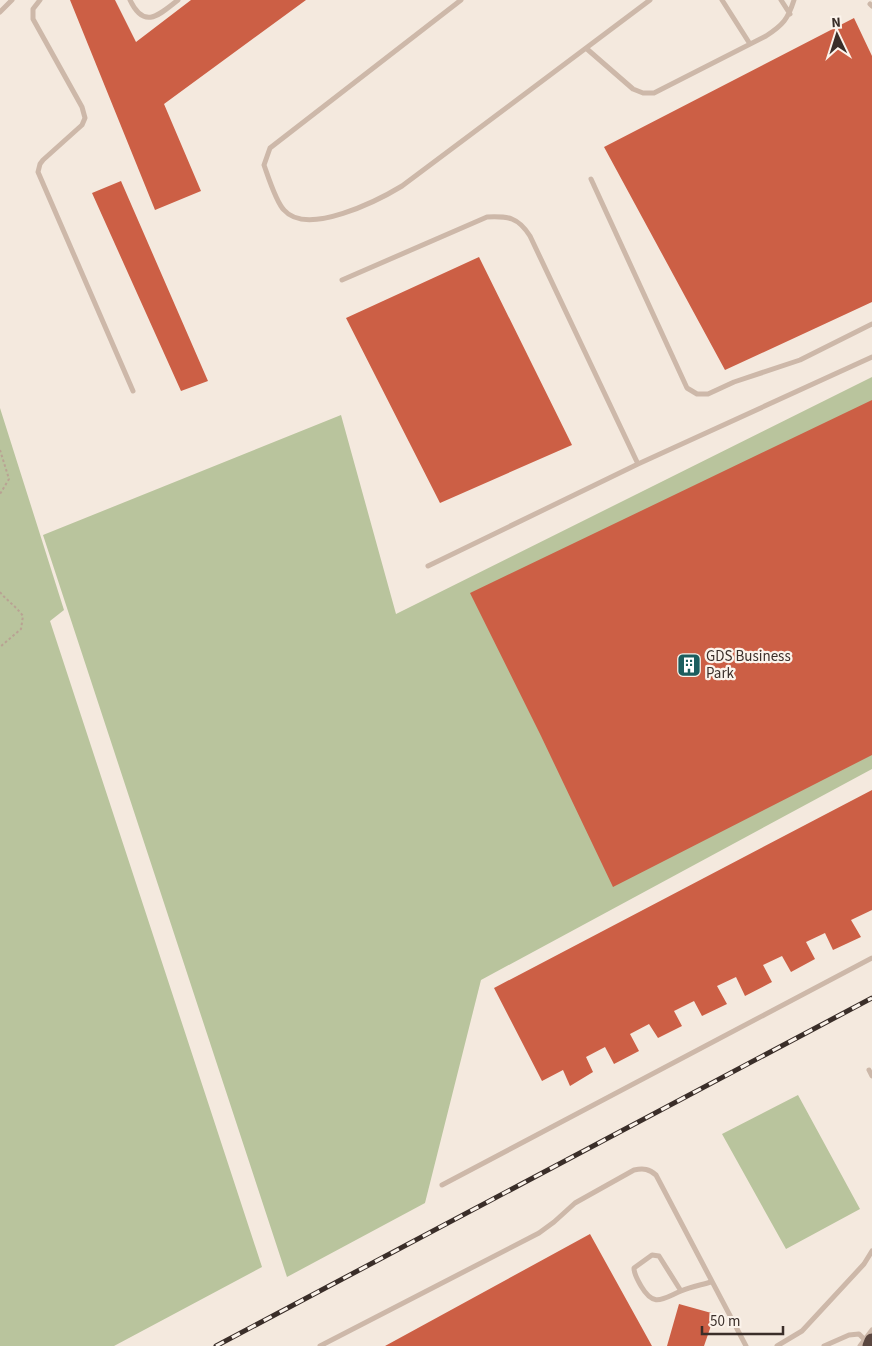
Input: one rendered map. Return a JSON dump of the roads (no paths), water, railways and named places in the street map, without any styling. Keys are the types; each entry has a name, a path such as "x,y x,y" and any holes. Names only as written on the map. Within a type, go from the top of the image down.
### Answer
{"lane":[{"path":"0,12 12,0"},
{"path":"40,0 33,9 33,19 82,106 85,118 82,126 42,160 38,172 133,391"},
{"path":"130,0 141,16 146,18 154,17 178,0"},
{"path":"461,0 270,148 264,165 269,181 284,211 292,216 303,219 330,217 384,197 402,186 587,49 650,0"},
{"path":"722,0 750,44"},
{"path":"781,0 790,14"},
{"path":"587,49 633,89 648,94 664,88 780,27 790,14 794,0"},
{"path":"591,179 687,388 692,393 708,394 734,382 784,366 817,352 872,324"},
{"path":"342,280 487,218 502,217 518,222 530,236 638,464"},
{"path":"428,566 638,464 872,357"},
{"path":"442,1185 872,958"},
{"path":"869,1070 872,1076"},
{"path":"320,1346 539,1233 575,1203 634,1170 642,1168 650,1170 656,1175 746,1346"},
{"path":"777,1346 802,1331 864,1264 872,1251"},
{"path":"681,1291 659,1256 652,1255 634,1268 635,1275 647,1295 659,1301 681,1291 711,1282"},
{"path":"869,1342 872,1330"},
{"path":"824,1346 849,1335 859,1334 869,1342"},
{"path":"860,1346 869,1342"}],"railway":[{"path":"216,1346 872,998"}],"place":[{"name":"GDS Business Park","path":"689,665"}]}
